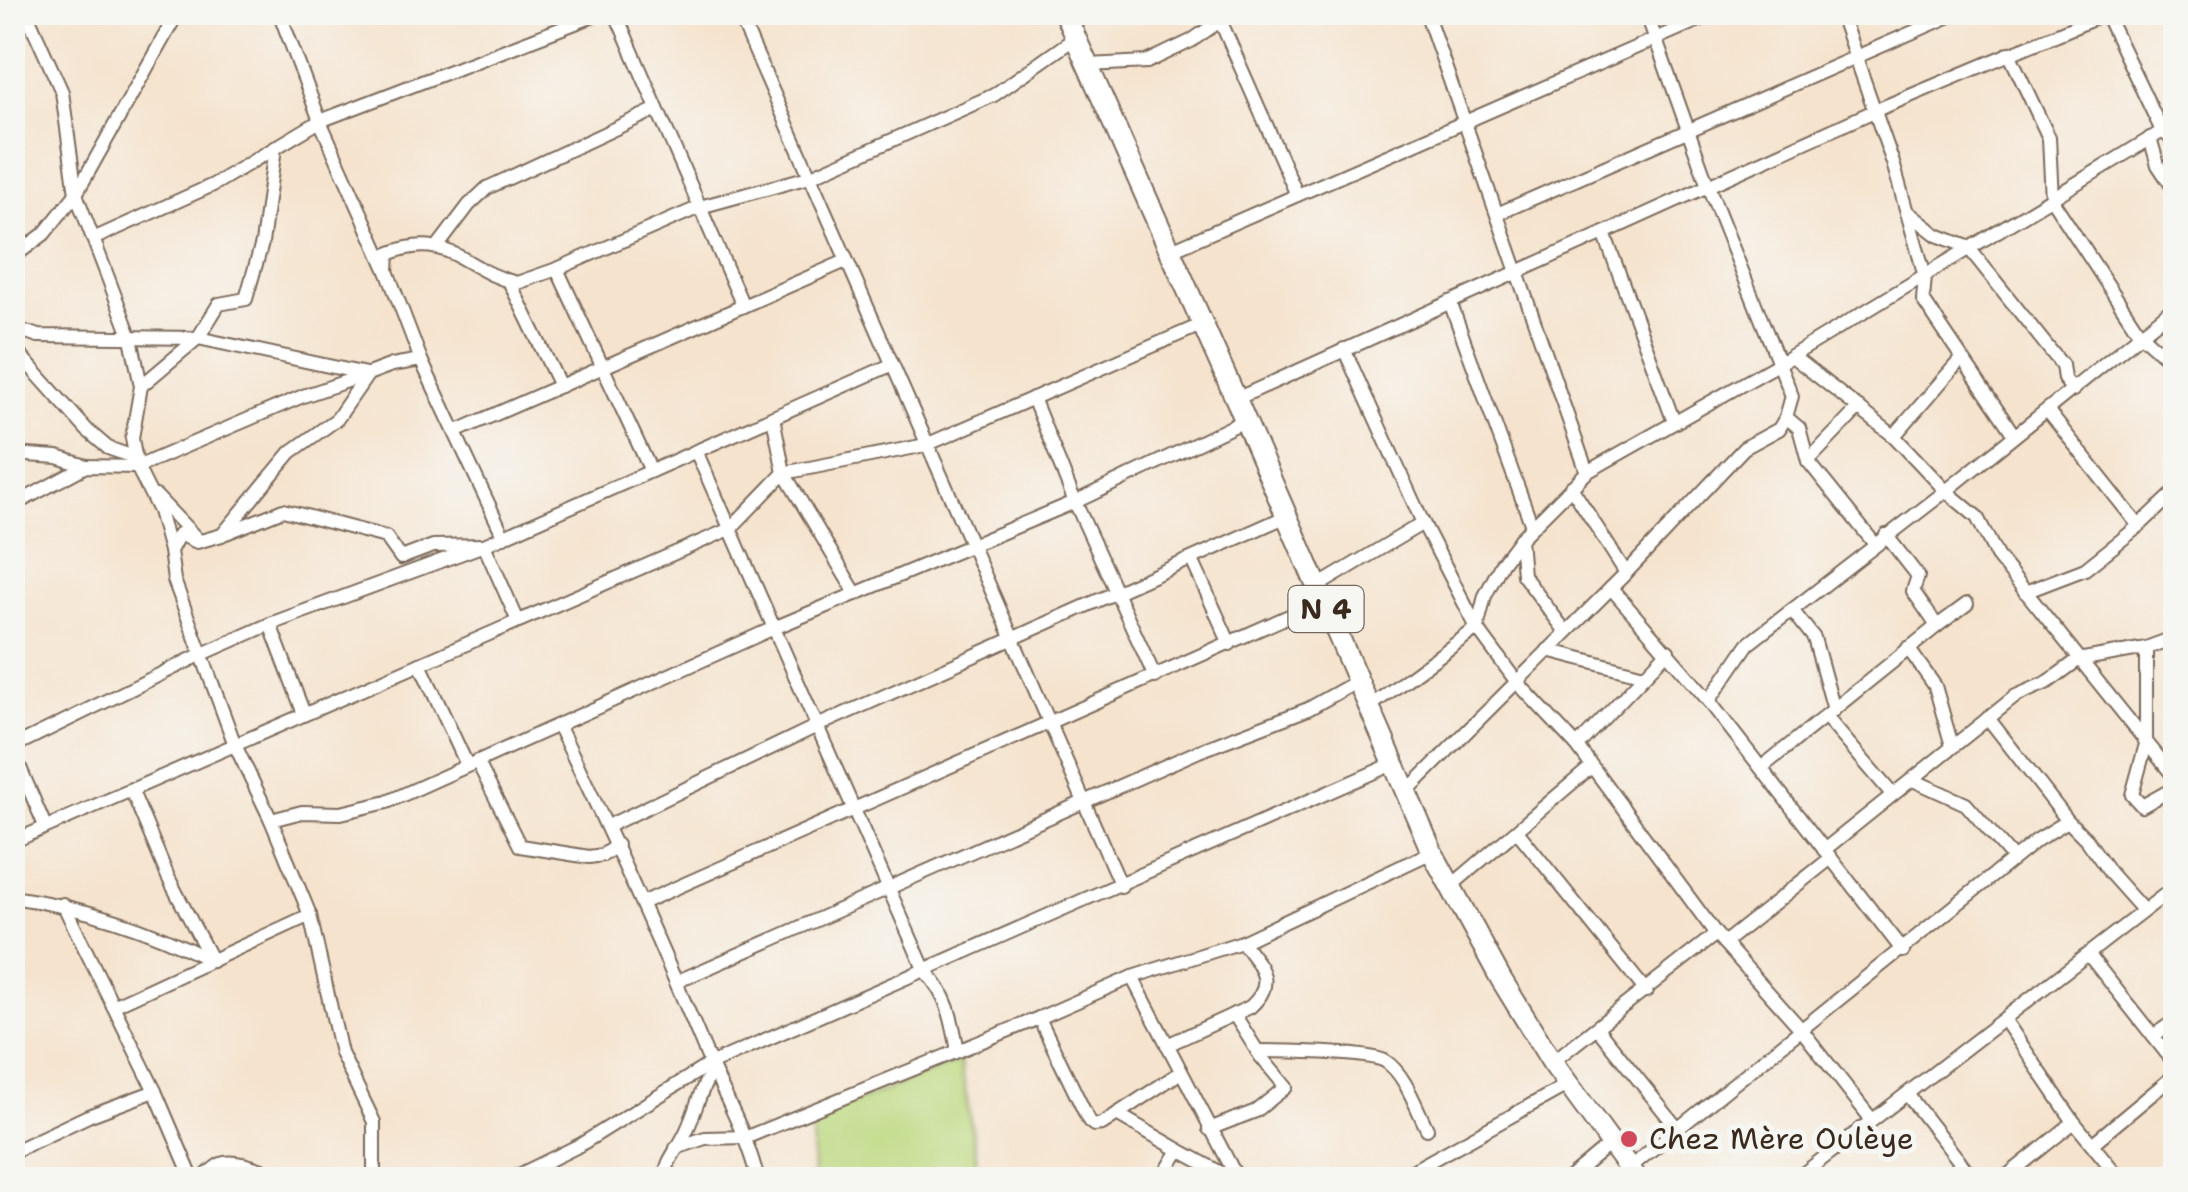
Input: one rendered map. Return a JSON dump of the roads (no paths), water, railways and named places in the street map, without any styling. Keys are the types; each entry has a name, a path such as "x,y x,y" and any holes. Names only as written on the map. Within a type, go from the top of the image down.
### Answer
{"main road":[{"name":"N 4","path":"1064,12 1432,852 1552,1062 1634,1174"}],"street":[{"path":"26,12 62,92 76,194 131,338 141,386 132,438 136,462 159,510 174,580 200,655 310,914 341,1053 374,1122 374,1180"},
{"path":"12,258 44,234 76,194 178,12"},
{"path":"93,239 213,185 320,122 604,12"},
{"path":"615,12 742,306"},
{"path":"738,12 1121,886"},
{"path":"1426,12 1586,472"},
{"path":"1406,792 1626,573 1744,448 1779,429 1786,416 1792,396 1786,360 1708,186 1646,12"},
{"path":"1169,251 1717,12"},
{"path":"1840,12 1926,276 1923,300 2014,435"},
{"path":"1497,214 1960,12"},
{"path":"1236,398 1874,111 2105,13 2156,135 2158,165 2176,192"},
{"path":"284,14 320,122 422,360 504,536"},
{"path":"1088,65 1146,62 1192,41 1227,16 1297,195"},
{"path":"387,271 388,254 417,246 438,246 517,283 700,207 809,177 994,95 1075,38"},
{"path":"2008,53 2048,138 2052,200 2140,334 2176,366"},
{"path":"438,246 487,188 657,108"},
{"path":"1369,707 1477,628 1485,596 1502,563 1532,526 1586,472 1786,360 2176,124"},
{"path":"2156,135 2176,142"},
{"path":"141,386 198,338 219,304 246,299 262,242 275,148"},
{"path":"1907,212 1937,235 1968,247 2062,365 2064,379 2073,390"},
{"path":"1604,232 1674,422"},
{"path":"457,431 846,261"},
{"path":"557,269 651,471"},
{"path":"509,281 560,386"},
{"path":"1450,302 1532,526"},
{"path":"1709,700 1748,644 2176,306"},
{"path":"12,842 730,529 784,472 926,445 1203,324"},
{"path":"12,328 38,336 198,338 368,374"},
{"path":"12,346 87,430 108,448 136,462"},
{"path":"1344,349 1422,523 1477,628 1516,681 1577,746 1720,938 1801,1029 1872,1120"},
{"path":"1894,436 1961,359"},
{"path":"12,454 57,457 86,466 136,462 304,396 392,365 422,360"},
{"path":"1786,360 1860,408 1977,516 1997,556 2176,779"},
{"path":"45,826 12,748 270,624 484,545 891,365"},
{"path":"148,487 197,539 222,535 291,452 337,419 368,374"},
{"path":"1033,398 1075,502 1155,677"},
{"path":"1808,461 1860,408"},
{"path":"2047,410 2140,526"},
{"path":"1786,416 1798,428 1808,461 1918,576 1912,590 1937,626"},
{"path":"774,417 784,472 856,594"},
{"path":"271,820 302,812 342,813 387,802 774,628 1075,502 1246,420"},
{"path":"696,451 925,971 942,989 952,1015 958,1052"},
{"path":"12,506 86,466"},
{"path":"1571,487 1626,573"},
{"path":"2025,592 2086,569 2176,491"},
{"path":"170,551 178,534 197,542 283,510 386,537 401,558 433,546 484,545"},
{"path":"608,826 817,726 1287,516"},
{"path":"644,902 1230,644 1319,594 1422,523"},
{"path":"1520,539 1523,575 1566,632"},
{"path":"484,545 518,621"},
{"path":"1192,560 1230,644"},
{"path":"1610,588 1709,700 1903,950"},
{"path":"1762,768 1966,604"},
{"path":"1792,610 1814,638 1830,714 1892,794"},
{"path":"270,624 304,714"},
{"path":"1552,1062 1828,854 1892,794 2016,696 2048,682 2078,660 2146,648 2176,637"},
{"path":"1908,648 1935,686 1952,746"},
{"path":"2146,648 2146,744 2132,795 2142,806 2176,787"},
{"path":"1548,650 1644,674"},
{"path":"1577,746 1668,650"},
{"path":"420,664 520,846 589,856 603,855 617,845"},
{"path":"676,982 1199,752 1308,709 1358,682"},
{"path":"1988,718 2142,910"},
{"path":"558,727 644,902 712,1067 746,1137 757,1177 742,1180"},
{"path":"510,1180 580,1146 712,1067 1395,762"},
{"path":"1450,886 1591,767"},
{"path":"1913,780 1966,804 2013,858"},
{"path":"130,789 168,877 212,961"},
{"path":"1634,1174 1678,1129 2013,858 2068,821"},
{"path":"1518,830 1646,990"},
{"path":"676,1148 705,1138 746,1137 1132,977 1242,942 1432,852"},
{"path":"1795,1180 2176,886"},
{"path":"12,897 63,904 163,936 212,961"},
{"path":"63,904 197,1180 222,1163 242,1162 264,1174 291,1180"},
{"path":"113,1006 310,914"},
{"path":"1167,1045 1250,1007 1260,998 1265,988 1261,967 1242,942"},
{"path":"2088,954 2176,1065"},
{"path":"1132,977 1236,1180"},
{"path":"1209,1129 1256,1110 1286,1088 1234,1014"},
{"path":"1039,1018 1094,1125 1102,1124 1182,1072"},
{"path":"2004,1019 2074,1122 2120,1180"},
{"path":"2153,1036 2176,1020"},
{"path":"1597,1028 1678,1129"},
{"path":"1257,1050 1384,1060 1398,1074 1427,1129"},
{"path":"664,1180 667,1164 686,1134 701,1087 712,1067"},
{"path":"2092,1144 2176,1074"},
{"path":"1396,1180 1567,1084"},
{"path":"12,1152 88,1116 155,1091"},
{"path":"1907,1094 1974,1180"},
{"path":"1118,1114 1236,1180"},
{"path":"2002,1180 2074,1122"},
{"path":"1567,1180 1584,1174 1610,1144"},
{"path":"1160,1180 1179,1150"}],"place":[{"name":"Chez Mère Oulèye","path":"1629,1139"}]}
